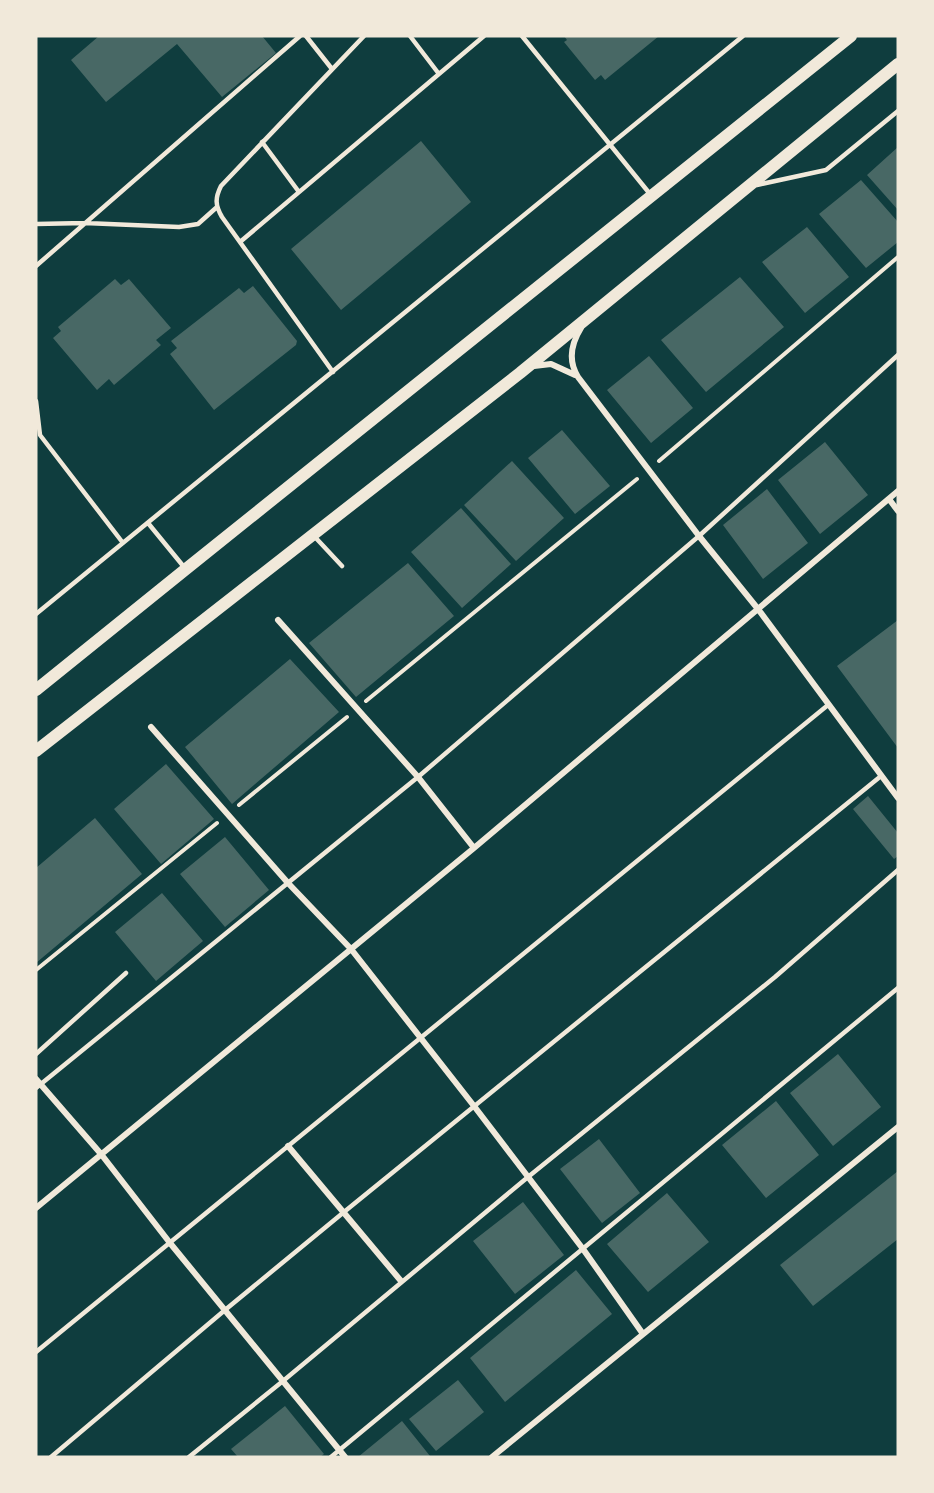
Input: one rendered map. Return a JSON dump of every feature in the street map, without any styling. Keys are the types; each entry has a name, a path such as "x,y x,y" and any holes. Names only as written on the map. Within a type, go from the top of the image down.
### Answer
{"main road":[{"path":"37,689 851,36"},
{"path":"36,750 520,373 898,64"}],"street":[{"path":"586,320 574,340 571,352 572,363 578,377 699,536 758,609 898,798"},
{"path":"520,373 533,366 551,364 578,377"},
{"path":"36,1208 474,848 898,491"},
{"path":"889,499 898,511"},
{"path":"278,620 418,777 474,848"},
{"path":"151,727 288,883 351,949 583,1249 643,1334"},
{"path":"37,1084 101,1154 170,1243 345,1457"},
{"path":"492,1457 898,1127"},
{"path":"288,1146 402,1281"}],"lane":[{"path":"36,266 300,36"},
{"path":"306,36 332,69"},
{"path":"333,372 240,242 217,207 216,196 221,186 364,36"},
{"path":"410,36 439,74"},
{"path":"240,242 484,36"},
{"path":"522,36 652,196"},
{"path":"36,614 743,36"},
{"path":"749,186 826,170 898,111"},
{"path":"262,142 299,192"},
{"path":"36,224 179,227 198,224 217,207"},
{"path":"37,1084 418,777 699,536 898,355"},
{"path":"36,401 40,435 123,543"},
{"path":"148,523 186,568"},
{"path":"312,534 342,566"},
{"path":"36,1352 828,705"},
{"path":"51,1457 344,1212 881,776"},
{"path":"189,1457 775,977 898,870"},
{"path":"36,1054 126,973"},
{"path":"331,1457 898,988"}],"path":[{"path":"36,970 649,469 898,257"}],"building":[{"path":"99,36 262,36 276,53 222,97 177,44 106,102 71,60"},
{"path":"564,36 659,36 605,80 601,75 595,80 564,42 567,40"},
{"path":"421,141 471,202 341,310 291,249"},
{"path":"898,147 898,210 867,175"},
{"path":"861,180 898,222 898,242 866,268 819,214"},
{"path":"807,227 849,277 805,313 762,262"},
{"path":"740,277 784,327 706,392 661,340"},
{"path":"115,279 121,285 129,279 171,328 156,340 161,345 114,385 109,379 97,390 53,338 61,331 58,327"},
{"path":"253,286 297,341 296,345 214,410 170,354 177,348 171,341 239,288 244,293"},
{"path":"649,356 693,408 651,443 607,390"},
{"path":"562,430 610,486 575,514 528,458"},
{"path":"825,442 868,495 820,534 778,480"},
{"path":"512,461 564,518 516,561 464,505"},
{"path":"767,489 808,543 763,579 723,525"},
{"path":"461,508 511,564 462,608 411,552"},
{"path":"408,563 454,616 356,697 309,643"},
{"path":"898,620 898,748 837,666"},
{"path":"290,659 339,712 232,804 185,747"},
{"path":"166,764 214,819 161,864 114,809"},
{"path":"868,796 898,833 898,856 894,859 853,809"},
{"path":"95,818 142,874 36,963 36,868"},
{"path":"225,837 269,890 225,927 180,874"},
{"path":"162,893 203,941 156,981 115,932"},
{"path":"838,1054 881,1107 833,1146 790,1093"},
{"path":"776,1101 819,1155 766,1198 722,1145"},
{"path":"599,1139 640,1193 602,1223 560,1169"},
{"path":"898,1171 898,1239 813,1306 780,1265"},
{"path":"667,1193 709,1242 648,1292 607,1244"},
{"path":"523,1202 564,1255 515,1294 473,1241"},
{"path":"576,1270 612,1314 505,1402 470,1358"},
{"path":"458,1380 484,1412 436,1451 409,1419"},
{"path":"285,1406 324,1454 320,1457 238,1457 231,1449"},
{"path":"402,1421 429,1457 358,1457"}]}
